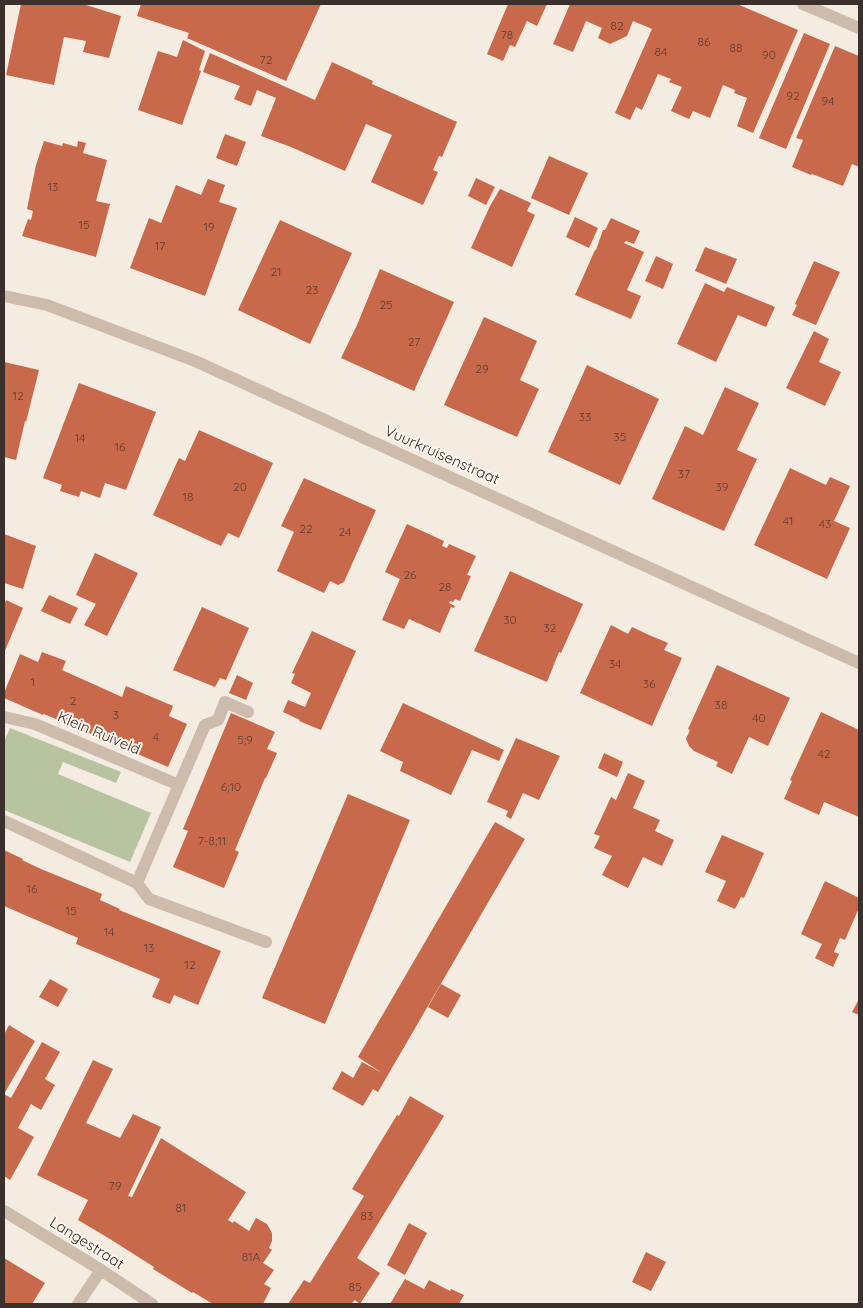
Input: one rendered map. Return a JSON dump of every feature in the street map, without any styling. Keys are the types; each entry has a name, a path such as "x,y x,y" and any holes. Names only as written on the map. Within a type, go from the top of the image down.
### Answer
{"street":[{"path":"803,4 859,28"},
{"name":"Vuurkruisenstraat","path":"4,296 47,304 195,361 859,663"},
{"path":"137,883 204,725 218,720 225,702 248,712"},
{"name":"Klein Ruiveld","path":"4,717 35,724 180,785"},
{"path":"4,822 137,883 149,899 266,942"},
{"name":"Langestraat","path":"4,1211 101,1270 152,1304"},
{"path":"78,1304 101,1270"}],"green space":[{"path":"10,728 121,772 116,783 63,762 58,774 151,813 130,862 4,810 4,742"}],"building":[{"path":"21,4 83,4 121,16 109,58 83,52 86,41 64,37 54,85 6,75"},
{"path":"141,4 321,4 286,81 187,38 189,33 137,16"},
{"path":"508,4 547,4 537,26 527,21 515,47 510,45 503,61 487,54"},
{"path":"570,4 737,4 798,30 753,133 737,126 747,98 734,93 735,90 723,85 710,118 693,111 689,119 671,111 682,87 669,82 671,79 658,74 642,110 636,107 630,120 615,113 652,29 633,21 627,36 610,44 598,38 602,28 586,21 573,52 553,44"},
{"path":"804,33 830,44 786,149 759,138"},
{"path":"183,40 205,51 199,70 201,71 182,125 138,110 158,51 177,57"},
{"path":"835,46 859,56 859,167 852,164 843,186 792,167 803,140 796,138"},
{"path":"210,53 315,100 332,62 373,81 372,84 457,122 442,157 439,156 433,170 438,172 423,205 371,182 392,135 366,124 345,171 261,136 276,98 257,90 251,106 234,99 240,86 203,72"},
{"path":"225,134 246,142 237,166 216,158"},
{"path":"44,141 62,146 63,143 77,147 78,141 86,143 83,153 107,160 96,201 110,204 96,257 22,236 28,219 31,220 33,211 27,209 36,165"},
{"path":"549,156 588,173 569,215 531,198"},
{"path":"476,178 495,187 486,205 468,196"},
{"path":"208,179 225,185 219,202 237,208 205,296 130,268 149,218 161,223 176,185 201,195"},
{"path":"500,189 531,203 527,211 535,215 512,267 471,248"},
{"path":"575,217 598,228 589,248 566,237"},
{"path":"611,218 640,231 634,244 626,241 624,243 644,252 627,290 641,296 631,319 575,295 603,230 605,230"},
{"path":"280,220 352,253 310,344 238,310"},
{"path":"705,247 737,259 726,284 695,271"},
{"path":"656,256 673,264 663,289 645,281"},
{"path":"814,261 840,272 816,325 792,315"},
{"path":"380,269 454,302 414,391 341,358"},
{"path":"705,283 724,292 727,287 775,307 766,327 738,315 716,362 677,344"},
{"path":"484,317 537,341 520,380 539,389 517,437 444,405"},
{"path":"814,331 829,339 819,362 841,372 825,406 786,388"},
{"path":"4,362 39,370 16,460 4,457"},
{"path":"587,365 659,399 620,485 548,452"},
{"path":"79,383 156,412 126,490 105,483 100,498 81,491 79,497 60,491 62,485 43,478"},
{"path":"725,387 759,403 737,450 757,459 724,531 652,499 685,426 703,435"},
{"path":"199,430 273,463 239,538 228,533 221,546 153,515 179,458 185,461"},
{"path":"790,468 826,485 830,477 850,486 834,521 850,528 827,579 754,545"},
{"path":"304,478 376,510 344,582 338,585 330,581 324,593 277,571 294,532 281,526"},
{"path":"407,524 444,541 442,546 447,548 449,544 476,556 467,575 471,576 460,601 455,599 453,602 450,601 449,603 455,606 454,608 451,607 440,633 409,619 404,629 382,620 400,579 385,572"},
{"path":"4,534 36,546 23,589 4,583"},
{"path":"95,553 138,573 107,636 84,625 96,604 76,595"},
{"path":"510,571 583,604 561,653 559,652 547,682 474,651"},
{"path":"49,595 78,608 70,624 41,611"},
{"path":"6,600 23,608 4,653 4,605"},
{"path":"202,607 249,628 226,680 220,678 215,687 173,670"},
{"path":"611,625 628,634 632,627 668,643 664,650 682,658 652,726 580,693"},
{"path":"312,631 356,651 321,730 283,712 288,700 305,707 311,693 291,683 295,674 292,673"},
{"path":"42,652 66,661 62,670 122,697 126,686 173,706 169,716 187,724 168,767 4,698 4,693 20,654 38,662"},
{"path":"717,665 790,698 768,746 749,737 732,774 716,766 718,762 694,751 686,739 690,730 688,729"},
{"path":"237,675 253,683 246,700 229,693"},
{"path":"403,703 504,750 499,761 472,750 451,795 400,771 403,762 380,751"},
{"path":"821,712 859,730 859,817 824,802 819,815 784,799 792,781 790,780"},
{"path":"231,713 275,732 267,749 277,753 235,850 239,852 224,888 173,867 188,831 183,829"},
{"path":"516,738 560,756 539,800 523,793 511,819 506,816 508,811 487,802"},
{"path":"604,753 623,762 617,777 598,768"},
{"path":"628,773 645,781 633,808 660,820 655,831 674,840 662,866 643,857 628,888 602,875 612,856 594,848 600,836 594,834 611,797 616,800"},
{"path":"348,794 410,820 325,1024 262,998"},
{"path":"495,822 525,839 378,1092 373,1089 363,1106 332,1089 342,1071 353,1078 362,1062 382,1073 358,1057"},
{"path":"722,835 764,853 744,898 741,897 735,909 717,901 726,881 705,872"},
{"path":"4,850 41,869 102,894 100,900 119,910 221,951 198,1005 174,995 170,1004 152,997 160,979 76,944 78,938 4,906"},
{"path":"825,881 859,898 859,908 845,940 840,938 834,952 839,954 833,967 815,958 822,944 801,934"},
{"path":"50,979 68,989 58,1007 39,997"},
{"path":"441,984 461,995 448,1018 428,1007"},
{"path":"859,999 859,1015 852,1012"},
{"path":"9,1025 35,1041 4,1094 4,1035"},
{"path":"42,1042 60,1052 45,1079 55,1085 41,1110 31,1104 18,1128 34,1137 10,1180 4,1176 4,1094 11,1098"},
{"path":"93,1060 113,1069 86,1123 120,1138 133,1114 161,1127 128,1196 132,1197 161,1138 246,1192 228,1220 233,1223 234,1221 249,1231 256,1218 267,1224 272,1233 272,1241 269,1248 272,1250 263,1263 274,1270 264,1284 271,1288 263,1304 213,1304 192,1293 78,1220 88,1200 37,1175"},
{"path":"410,1096 444,1116 357,1258 380,1273 360,1304 355,1300 351,1304 288,1304 304,1280 310,1283 364,1196 352,1189"},
{"path":"409,1223 427,1233 405,1275 387,1265"},
{"path":"646,1252 666,1262 651,1291 632,1282"},
{"path":"4,1258 45,1283 32,1304 4,1304"},
{"path":"405,1279 424,1289 429,1280 450,1291 451,1289 464,1295 459,1304 390,1304"}]}
